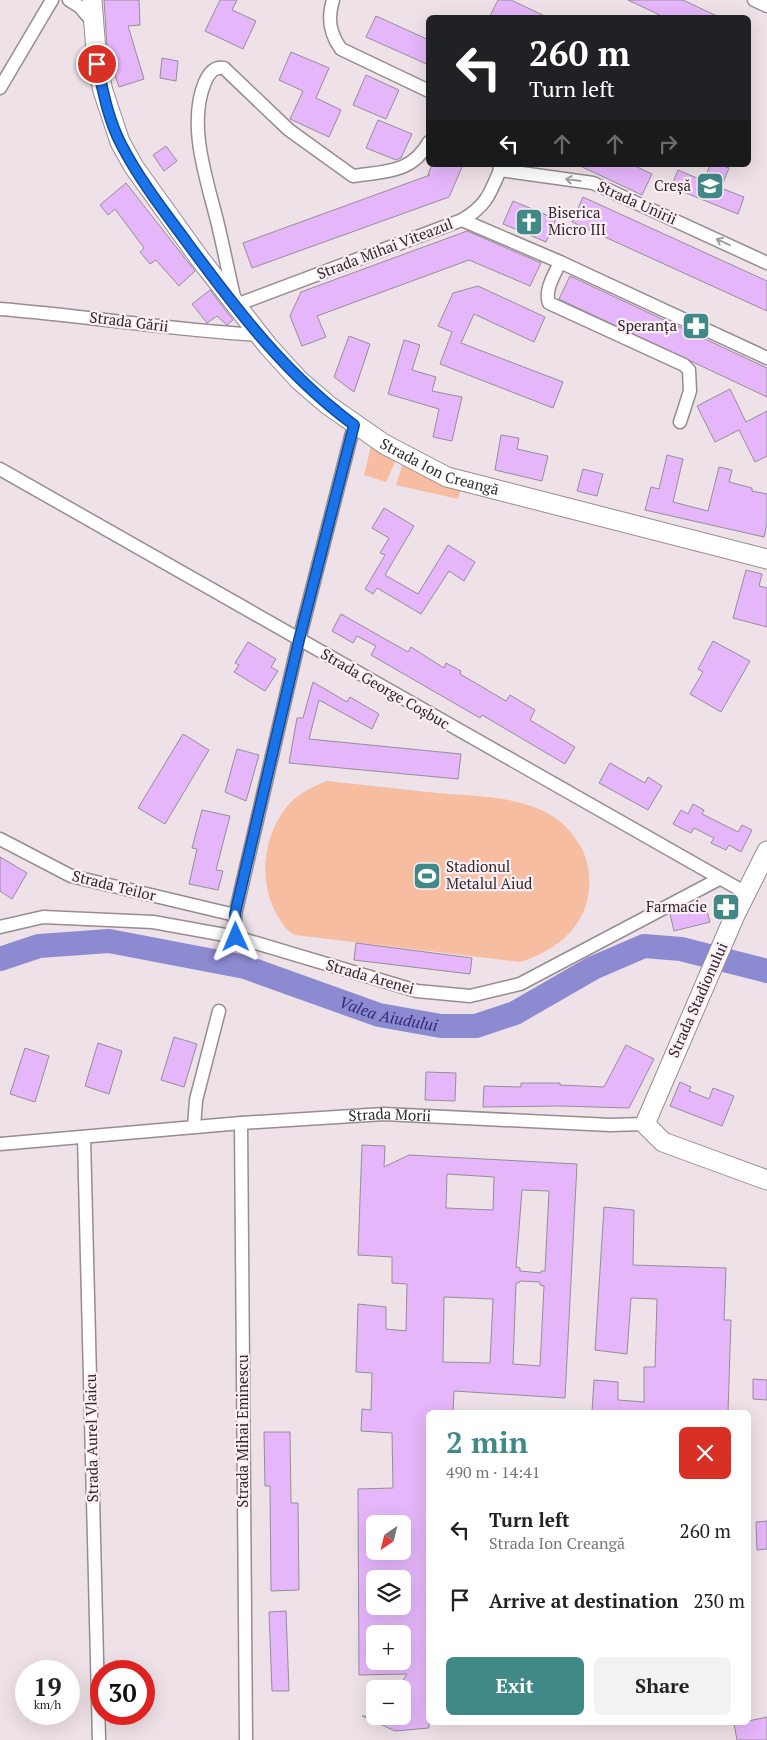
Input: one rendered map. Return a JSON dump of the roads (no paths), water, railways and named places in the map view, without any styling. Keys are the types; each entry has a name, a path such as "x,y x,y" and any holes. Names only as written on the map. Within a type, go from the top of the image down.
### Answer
{"main road":[{"name":"Strada Ion Creangă","path":"92,0 92,21 103,91 120,142 155,198 259,335 299,380 354,425 409,459 467,484 767,559"},
{"name":"Strada Stadionului","path":"645,1124 735,914 767,851"},
{"path":"645,1124 664,1142 677,1148 767,1180"}],"street":[{"path":"0,88 52,0"},
{"path":"69,0 80,7 92,21"},
{"path":"332,0 329,22 333,38 341,50 426,90"},
{"path":"754,0 767,6"},
{"path":"236,305 200,140 199,103 202,89 212,70 218,67 224,68 281,123 352,176 406,166 420,156 426,147"},
{"path":"462,220 475,213 485,203 499,167"},
{"name":"Strada Unirii","path":"499,167 593,182 767,262"},
{"name":"Strada Mihai Viteazul","path":"236,305 462,220 560,262 767,358"},
{"path":"560,262 547,297 549,303 684,365 689,370 690,391 680,422"},
{"name":"Strada Gării","path":"0,309 64,314 215,333 259,335"},
{"path":"236,937 235,914 299,640 354,425"},
{"name":"Strada George Coșbuc","path":"0,468 746,893"},
{"name":"Strada Teilor","path":"0,839 71,876 235,914"},
{"name":"Strada Arenei","path":"0,927 43,917 153,922 236,937 417,991 470,996 520,984 719,879"},
{"path":"194,1127 196,1100 219,1011"},
{"name":"Strada Morii","path":"0,1144 241,1123 384,1114 610,1126 645,1124"},
{"name":"Strada Mihai Eminescu","path":"241,1123 246,1740"},
{"name":"Strada Aurel Vlaicu","path":"84,1136 99,1740"}],"waterway":[{"name":"Valea Aiudului","path":"0,959 39,946 109,941 245,967 379,1015 441,1026 476,1026 515,1013 593,968 644,946 681,949 767,971"}],"place":[{"name":"Creșă","path":"710,186"},
{"name":"Biserica Micro III","path":"529,222"},
{"name":"Speranța","path":"696,326"},
{"name":"Stadionul Metalul Aiud","path":"427,876"},
{"name":"Farmacie","path":"726,907"}]}
